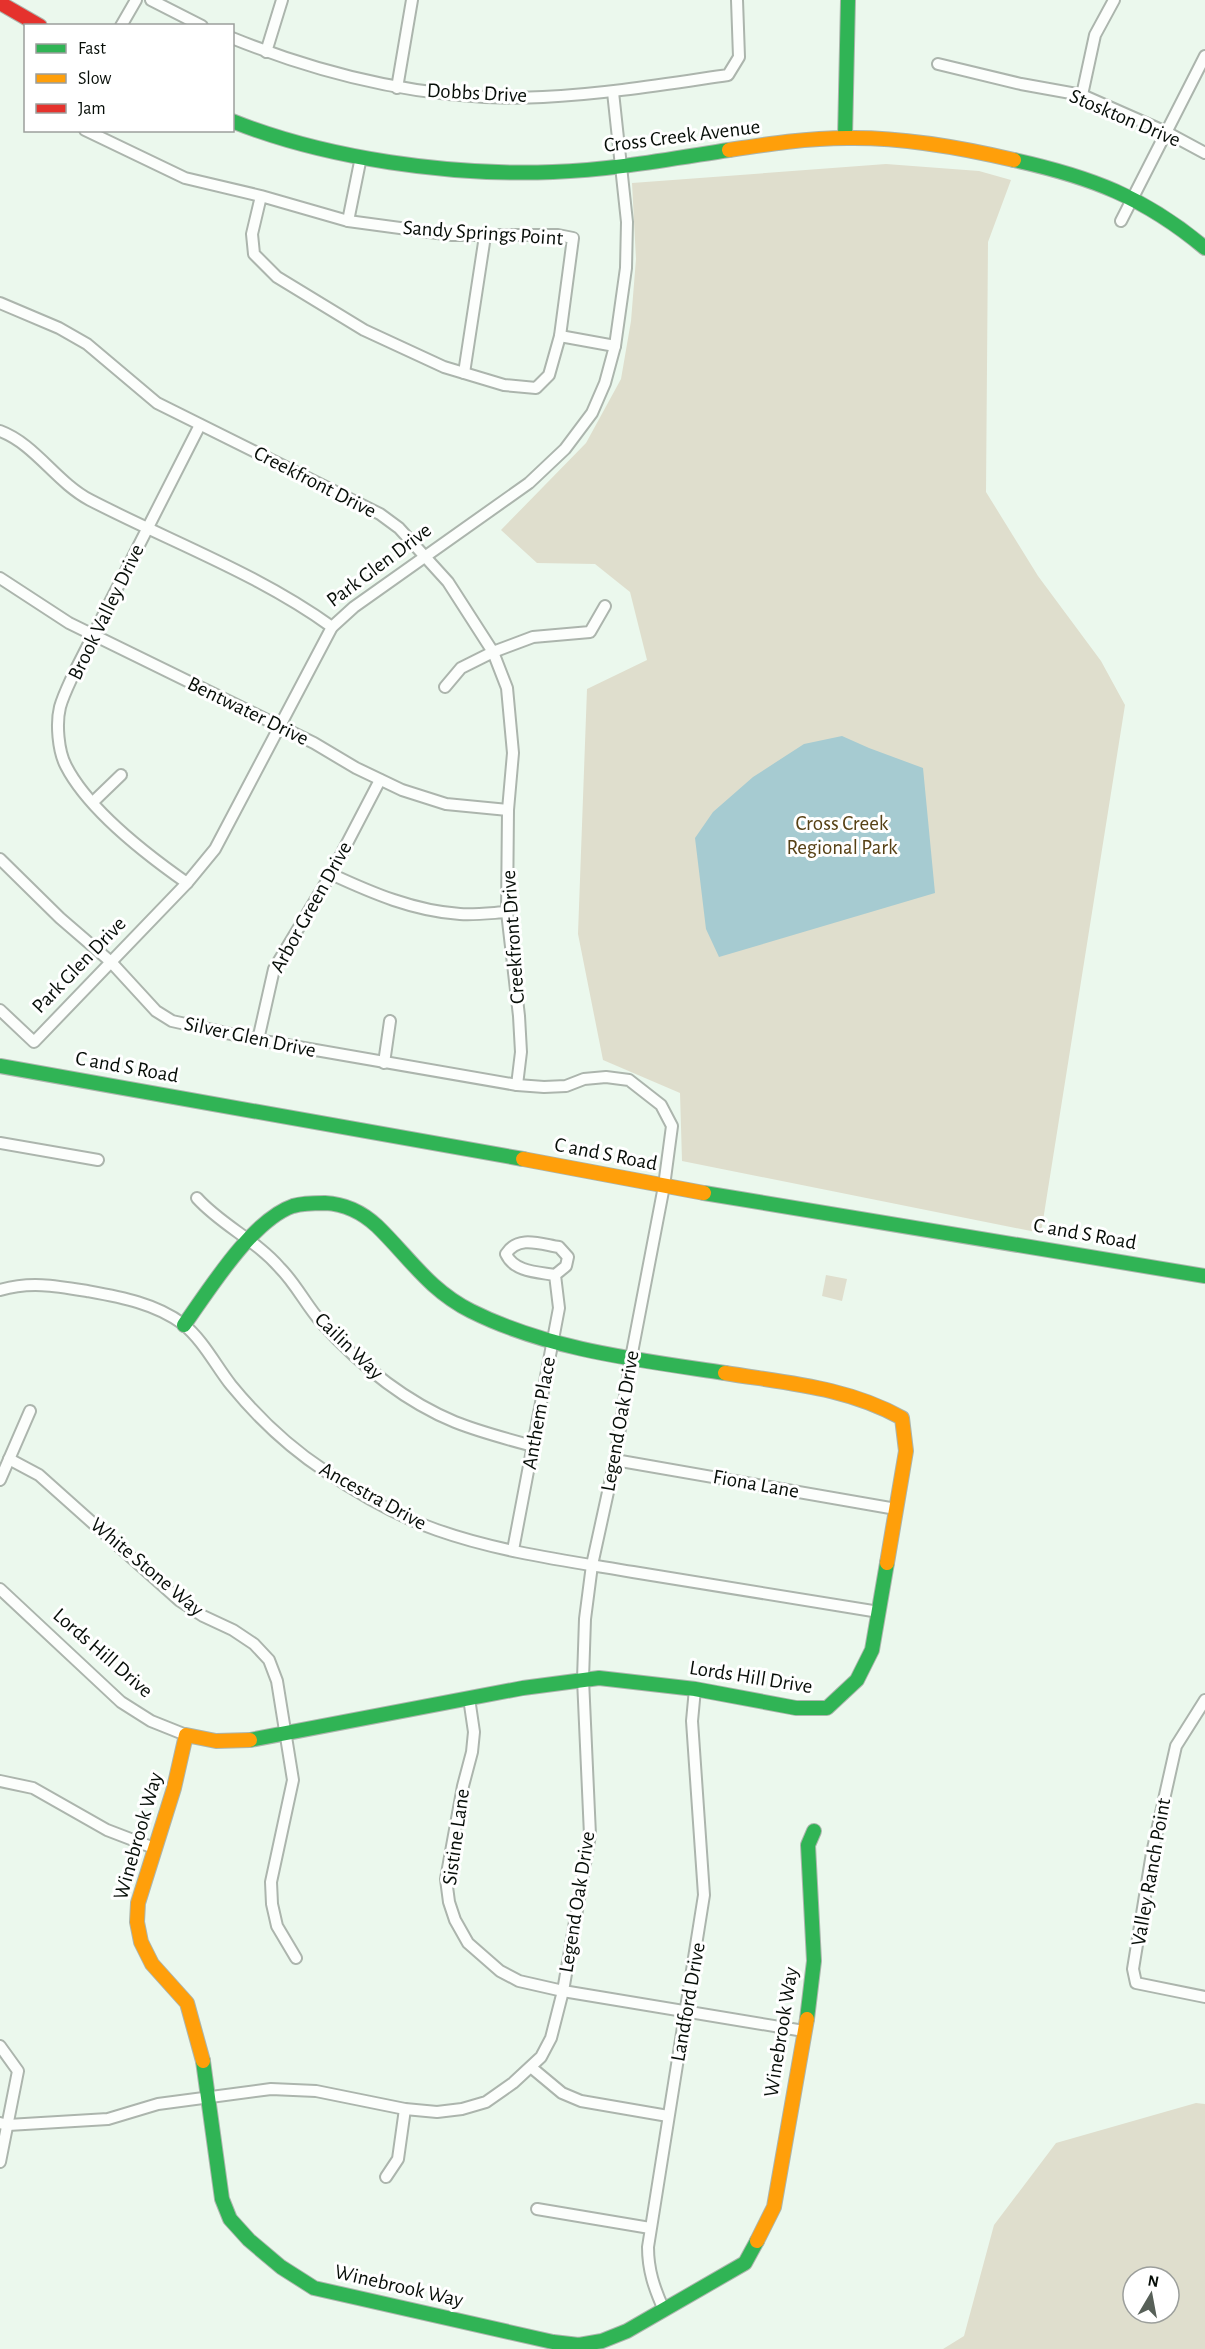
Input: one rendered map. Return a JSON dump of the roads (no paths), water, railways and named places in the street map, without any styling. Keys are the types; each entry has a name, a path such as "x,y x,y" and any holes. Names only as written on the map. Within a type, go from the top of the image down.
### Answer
{"street":[{"path":"122,24 136,0"},
{"path":"151,0 198,24"},
{"path":"266,52 282,0"},
{"path":"397,87 412,0"},
{"name":"Dobbs Drive","path":"234,39 266,52 332,73 397,87 476,96 541,97 613,92 728,75 739,57 737,0"},
{"path":"845,138 848,0"},
{"path":"1082,95 1095,35 1114,0"},
{"path":"0,3 37,24"},
{"path":"1121,221 1205,56"},
{"name":"Stoskton Drive","path":"938,64 1021,84 1082,95 1166,132 1205,153"},
{"name":"Park Glen Drive","path":"0,1010 34,1042 187,883 215,849 332,627 354,607 529,483 565,449 592,413 605,383 615,346 626,268 627,222 613,92"},
{"name":"Cross Creek Avenue","path":"234,122 362,157 485,172 555,172 621,166 700,154 845,138 926,142 981,151 1075,173 1134,199"},
{"name":"Sandy Springs Point","path":"89,132 185,178 261,196 348,221 452,235 558,235 573,238 560,336 549,375 536,388 504,385 444,367 364,330 277,277 254,254 252,234 261,196"},
{"path":"348,221 362,157"},
{"path":"1134,199 1205,248"},
{"path":"464,373 485,236"},
{"name":"Creekfront Drive","path":"0,303 59,328 87,344 157,403 380,514 399,528 448,582 493,652 507,688 513,753 508,810 507,912 519,1016 521,1052 517,1085"},
{"path":"560,336 615,346"},
{"name":"Brook Valley Drive","path":"187,883 144,853 76,785 64,763 59,735 60,709 74,673 200,425"},
{"path":"0,431 15,436 64,483 80,494 288,597 332,627"},
{"name":"Bentwater Drive","path":"0,578 69,623 279,726 380,780 420,797 446,804 508,810"},
{"path":"446,687 461,668 493,652 533,637 590,632 605,606"},
{"path":"93,802 121,775"},
{"name":"Arbor Green Drive","path":"258,1041 274,969 331,873 380,780"},
{"name":"Silver Glen Drive","path":"0,859 60,918 111,962 156,1011 172,1020 258,1041 517,1085 566,1086 584,1079 606,1077 629,1080 661,1105 672,1126 663,1186"},
{"path":"331,873 376,895 427,909 461,914 507,912"},
{"path":"384,1063 390,1021"},
{"name":"C and S Road","path":"0,1066 493,1153 663,1186 1205,1276"},
{"path":"0,1143 98,1160"},
{"name":"Legend Oak Drive","path":"4,2124 108,2119 158,2104 271,2089 316,2091 405,2109 437,2112 462,2109 486,2102 532,2068 541,2057 551,2038 563,1991 590,1835 583,1679 585,1619 592,1565 615,1460 630,1358 663,1186"},
{"name":"Cailin Way","path":"197,1198 211,1214 250,1240 280,1268 321,1321 384,1381 423,1406 454,1422 533,1446"},
{"path":"184,1325 250,1240 272,1218 293,1206 335,1202 355,1209 372,1220 420,1275 471,1311 514,1331 552,1342 630,1358"},
{"name":"Anthem Place","path":"519,1242 559,1247 568,1257 566,1266 555,1275 519,1268 509,1261 506,1254 511,1245 519,1242"},
{"name":"Anthem Place","path":"513,1550 560,1308 555,1275"},
{"name":"Ancestra Drive","path":"0,1290 26,1284 52,1285 125,1298 150,1306 184,1325 232,1386 266,1424 323,1470 364,1496 436,1530 513,1550 592,1565 879,1612"},
{"name":"Lords Hill Drive","path":"292,1731 583,1679 627,1680 695,1689 796,1708 827,1708 857,1680 872,1650 879,1612 906,1451 902,1418 846,1393 630,1358"},
{"path":"0,1480 30,1411"},
{"name":"White Stone Way","path":"9,1459 39,1474 180,1600 203,1616 233,1630 254,1644 268,1660 277,1681 292,1731 293,1780 271,1882 272,1904 277,1926 296,1958"},
{"name":"Fiona Lane","path":"615,1460 896,1509"},
{"name":"Lords Hill Drive","path":"0,1589 122,1702 151,1721 186,1735"},
{"name":"Landford Drive","path":"664,2310 653,2286 648,2265 650,2228 704,1896 692,1721 695,1689"},
{"name":"Sistine Lane","path":"469,1698 474,1732 446,1879 448,1902 468,1943 500,1971 519,1981 563,1991 804,2031"},
{"name":"Valley Ranch Point","path":"1205,1700 1176,1746 1152,1852 1133,1969 1136,1983 1205,1997"},
{"path":"186,1735 216,1741 244,1742 292,1731"},
{"name":"Winebrook Way","path":"186,1735 174,1788 138,1903 137,1922 141,1942 152,1964 187,2003 202,2051 222,2199 231,2220 249,2240 294,2276 314,2288 553,2342 579,2344 602,2341 627,2331 745,2263 774,2207 814,1961 808,1845 814,1831"},
{"path":"0,1781 33,1788 107,1830 154,1848"},
{"path":"0,2046 18,2071 4,2124 0,2162"},
{"path":"532,2068 562,2093 581,2101 668,2116"},
{"path":"386,2177 398,2159 405,2109"},
{"path":"537,2209 650,2228"}],"water":[{"path":"842,736 923,768 935,893 719,957 706,929 695,838 713,812 753,777 804,744"}],"park label":[{"name":"Cross Creek Regional Park","path":"842,835"}]}
